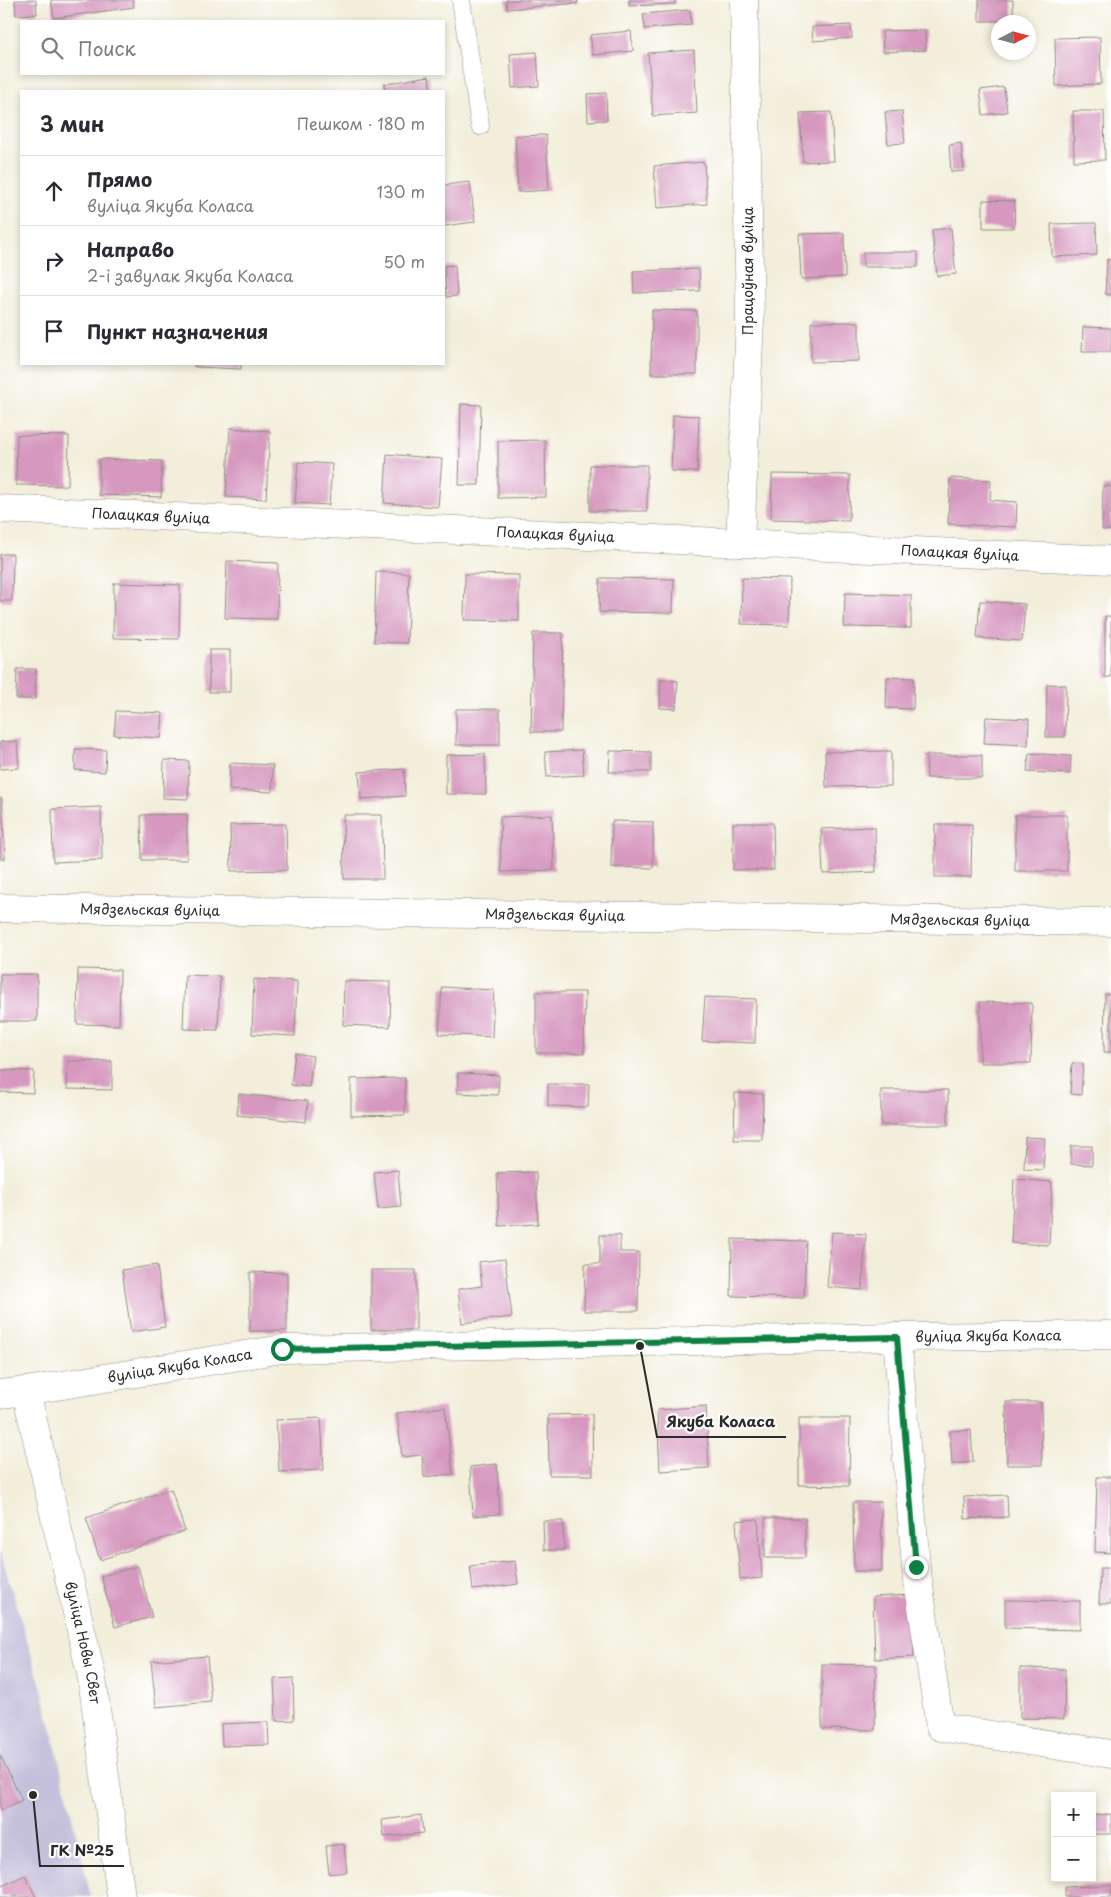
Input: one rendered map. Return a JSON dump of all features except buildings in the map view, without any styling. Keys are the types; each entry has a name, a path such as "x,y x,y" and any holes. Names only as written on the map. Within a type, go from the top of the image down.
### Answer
{"street":[{"name":"Працоўная вуліца","path":"740,542 750,320 744,0"},
{"name":"Полацкая вуліца","path":"0,509 1111,560"},
{"name":"Мядзельская вуліца","path":"0,908 1111,922"},
{"name":"вуліца Якуба Коласа","path":"13,1392 282,1349 897,1337 1111,1335"},
{"path":"897,1337 916,1567 940,1727 1111,1754"},
{"name":"вуліца Новы Свет","path":"13,1392 92,1678 121,1897"}],"lane":[{"path":"461,0 480,126"}],"shaded area":[{"path":"0,1551 43,1693 91,1897 0,1897"}],"place":[{"name":"Якуба Коласа","path":"640,1346"},
{"name":"ГК №25","path":"33,1795"}],"route":[{"path":"282,1349 897,1337 916,1567"}]}
